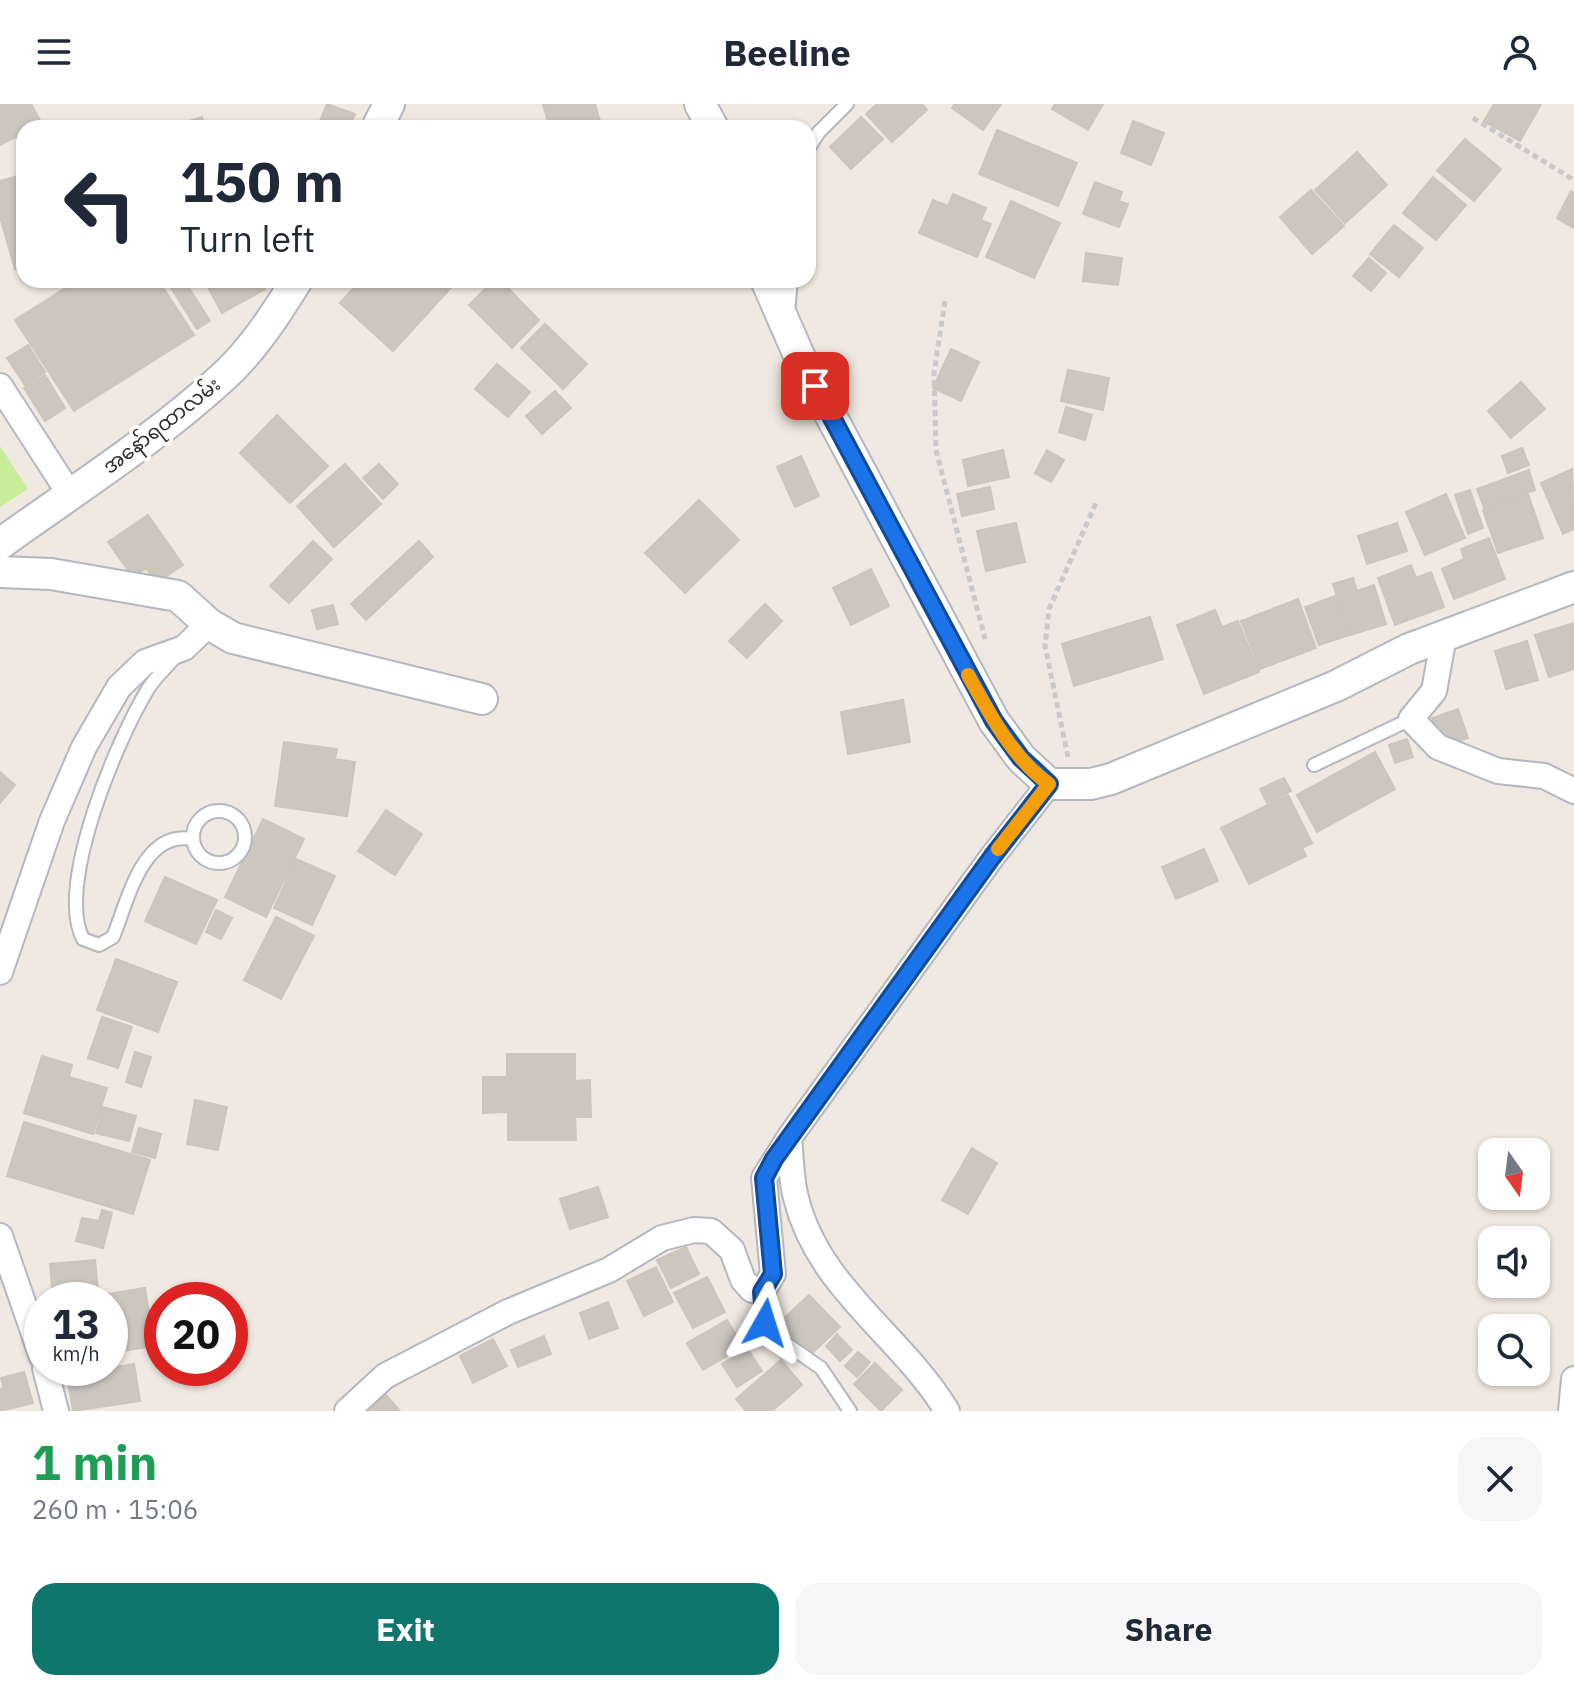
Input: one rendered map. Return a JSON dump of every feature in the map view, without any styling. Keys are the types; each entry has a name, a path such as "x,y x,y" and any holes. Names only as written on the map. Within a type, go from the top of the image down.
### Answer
{"street":[{"name":"အ‌နော်‌ရထာလမ်း","path":"0,544 69,493 106,471 224,376 271,322 292,288"},
{"path":"769,288 783,322 994,721 1021,758 1062,785"},
{"path":"0,386 69,493"},
{"path":"0,572 51,574 178,596 209,624 233,638 482,699"},
{"path":"347,1411 385,1376 508,1312 609,1270 662,1238 694,1230 711,1231 732,1250 743,1280 752,1290 762,1292 773,1274 764,1178 789,1138 992,857 1062,785 1111,779 1336,686 1444,636 1574,587"},
{"path":"0,972 52,821 84,747 119,687 145,662 184,648 209,624"},
{"path":"1444,636 1434,691 1411,719 1438,747 1498,771 1544,776 1574,791"},
{"path":"789,1138 795,1197 804,1224 840,1288 935,1391 947,1411"},
{"path":"0,1236 24,1305"},
{"path":"1571,1411 1574,1379"},
{"path":"50,1386 56,1411"}],"lane":[{"path":"816,137 847,104"},
{"path":"783,322 789,311 790,288"},
{"path":"184,648 149,686 120,741 94,804 80,869 76,914 83,939 99,945 113,937 148,856 158,845 170,839 192,839"},
{"path":"1314,765 1411,719"},
{"path":"221,811 238,819 245,835 236,857 221,864 205,860 192,839 204,815 221,811"},
{"path":"762,1292 769,1332 821,1368 850,1411"}],"path":[{"path":"1473,118 1574,180"},
{"path":"945,301 934,373 936,450 986,644"},
{"path":"1062,785 1045,646 1049,609 1096,503"}],"green space":[{"path":"0,446 28,489 0,507"}],"building":[{"path":"0,104 31,104 40,120 16,120 16,137 0,145"},
{"path":"327,104 355,114 352,120 320,120"},
{"path":"595,104 600,120 548,120 543,105"},
{"path":"877,104 922,104 927,110 892,142 866,114"},
{"path":"955,104 1001,104 983,130 952,108"},
{"path":"1055,104 1103,104 1088,130 1052,109"},
{"path":"1494,104 1541,104 1520,141 1484,121"},
{"path":"861,117 883,139 851,169 830,147"},
{"path":"1133,121 1164,133 1151,165 1121,153"},
{"path":"997,130 1077,163 1058,206 979,174"},
{"path":"1465,139 1501,169 1474,201 1437,171"},
{"path":"1357,152 1387,185 1345,223 1315,190"},
{"path":"16,176 15,269 0,217 0,181"},
{"path":"1433,177 1466,205 1436,240 1403,213"},
{"path":"1095,182 1122,192 1119,201 1128,204 1119,227 1083,214"},
{"path":"1311,190 1344,226 1312,254 1280,217"},
{"path":"1571,191 1574,193 1574,228 1557,218"},
{"path":"953,194 986,208 981,220 991,224 977,257 919,233 933,200 948,206"},
{"path":"1011,201 1060,223 1034,278 986,257"},
{"path":"1394,225 1423,248 1399,277 1370,254"},
{"path":"1086,253 1122,258 1118,285 1083,281"},
{"path":"1369,258 1386,273 1371,291 1353,276"},
{"path":"65,288 163,288 194,335 74,411 15,320"},
{"path":"171,288 189,288 210,321 197,329"},
{"path":"208,288 264,288 265,289 222,313"},
{"path":"354,288 451,288 393,351 340,303"},
{"path":"486,288 508,288 539,320 512,348 469,305"},
{"path":"545,324 587,364 563,389 521,348"},
{"path":"28,345 45,372 25,385 7,358"},
{"path":"951,349 979,362 961,401 933,388"},
{"path":"497,364 530,392 508,417 475,389"},
{"path":"1068,370 1109,378 1103,410 1061,401"},
{"path":"45,375 65,408 45,421 24,388"},
{"path":"1521,382 1545,409 1511,438 1488,411"},
{"path":"555,391 571,408 542,434 526,416"},
{"path":"1066,407 1092,415 1085,440 1059,432"},
{"path":"277,415 328,466 290,503 240,453"},
{"path":"1522,448 1529,465 1508,473 1502,456"},
{"path":"1003,450 1009,477 968,486 963,460"},
{"path":"1047,450 1064,460 1051,482 1035,473"},
{"path":"801,456 819,496 795,507 777,467"},
{"path":"345,464 381,504 334,547 297,506"},
{"path":"379,464 398,484 383,499 363,478"},
{"path":"1572,469 1574,529 1563,534 1541,483"},
{"path":"1529,470 1535,490 1484,508 1477,489"},
{"path":"990,487 994,509 962,516 957,494"},
{"path":"1470,490 1483,528 1468,534 1455,495"},
{"path":"1446,494 1465,538 1425,555 1406,512"},
{"path":"1528,494 1543,538 1498,553 1483,510"},
{"path":"699,500 739,540 685,593 645,553"},
{"path":"148,515 183,565 156,583 146,568 133,577 108,542"},
{"path":"1016,523 1025,562 986,571 977,531"},
{"path":"1397,523 1407,551 1367,564 1358,536"},
{"path":"1489,538 1505,579 1454,599 1442,569 1464,559 1461,549"},
{"path":"313,541 332,559 289,603 270,586"},
{"path":"419,541 433,557 366,620 351,604"},
{"path":"1411,565 1416,578 1431,572 1444,607 1395,625 1378,578"},
{"path":"871,569 889,606 851,625 833,588"},
{"path":"1353,578 1357,591 1374,585 1386,624 1350,635 1333,584"},
{"path":"1335,596 1349,635 1319,645 1305,607"},
{"path":"1298,599 1316,648 1260,669 1241,621"},
{"path":"765,604 782,621 747,658 729,641"},
{"path":"333,605 338,624 317,629 312,610"},
{"path":"1215,610 1222,627 1238,621 1259,672 1204,694 1177,625"},
{"path":"1150,617 1163,659 1074,686 1062,644"},
{"path":"1574,623 1574,669 1549,677 1535,635"},
{"path":"1527,641 1538,680 1506,689 1495,651"},
{"path":"903,700 910,742 848,754 841,712"},
{"path":"1458,709 1468,738 1442,748 1432,718"},
{"path":"1407,739 1413,757 1395,763 1389,745"},
{"path":"284,742 337,749 335,759 355,762 347,816 275,806"},
{"path":"1375,752 1395,789 1317,832 1297,795"},
{"path":"0,772 15,785 0,803"},
{"path":"1284,778 1291,791 1267,803 1260,789"},
{"path":"1288,795 1312,843 1302,848 1306,856 1249,884 1221,828"},
{"path":"386,810 422,834 395,875 358,851"},
{"path":"263,819 304,839 266,917 225,897"},
{"path":"1204,849 1218,881 1176,899 1162,867"},
{"path":"296,859 335,876 312,925 274,908"},
{"path":"165,877 217,900 196,944 145,921"},
{"path":"216,910 232,918 221,939 206,932"},
{"path":"276,917 314,936 281,999 244,980"},
{"path":"116,959 177,982 158,1032 97,1010"},
{"path":"102,1017 132,1027 118,1068 88,1058"},
{"path":"135,1052 151,1057 141,1087 126,1082"},
{"path":"507,1054 575,1054 575,1081 590,1080 591,1117 575,1117 576,1140 508,1140 508,1112 483,1113 483,1077 507,1077"},
{"path":"42,1056 72,1065 69,1077 107,1088 93,1134 24,1113"},
{"path":"195,1100 227,1107 218,1150 187,1144"},
{"path":"103,1107 136,1116 129,1141 96,1133"},
{"path":"24,1122 150,1160 133,1214 7,1176"},
{"path":"139,1128 161,1134 155,1158 132,1152"},
{"path":"972,1148 997,1163 968,1214 942,1200"},
{"path":"598,1187 608,1217 570,1229 560,1199"},
{"path":"102,1210 112,1213 103,1248 76,1241 82,1218 99,1221"},
{"path":"686,1247 699,1274 671,1288 657,1260"},
{"path":"95,1260 97,1282 52,1282 50,1264"},
{"path":"656,1267 673,1302 644,1316 627,1281"},
{"path":"707,1277 725,1312 693,1328 674,1293"},
{"path":"144,1288 144,1348 128,1350 128,1291"},
{"path":"809,1295 840,1327 810,1355 779,1323"},
{"path":"608,1302 618,1328 589,1339 580,1313"},
{"path":"727,1320 743,1347 703,1370 687,1343"},
{"path":"837,1334 852,1350 840,1361 826,1346"},
{"path":"544,1336 551,1354 518,1367 511,1350"},
{"path":"493,1339 507,1366 473,1383 460,1356"},
{"path":"747,1348 762,1371 737,1387 722,1364"},
{"path":"858,1352 870,1362 857,1377 845,1366"},
{"path":"781,1360 802,1385 772,1411 746,1411 736,1399"},
{"path":"875,1363 902,1390 881,1411 854,1384"},
{"path":"134,1364 140,1401 73,1411 69,1386 128,1386 128,1365"},
{"path":"24,1372 24,1386 28,1386 33,1403 0,1411 0,1389 4,1388 1,1378"},
{"path":"386,1395 400,1411 367,1411"}],"slow traffic":[{"path":"968,675 994,721 1021,758 1049,784 998,849"}],"route":[{"path":"765,1323 762,1292 769,1286 773,1274 764,1178 774,1159 816,1096 842,1066 992,857 1049,784 1021,758 994,721 815,386"}]}
